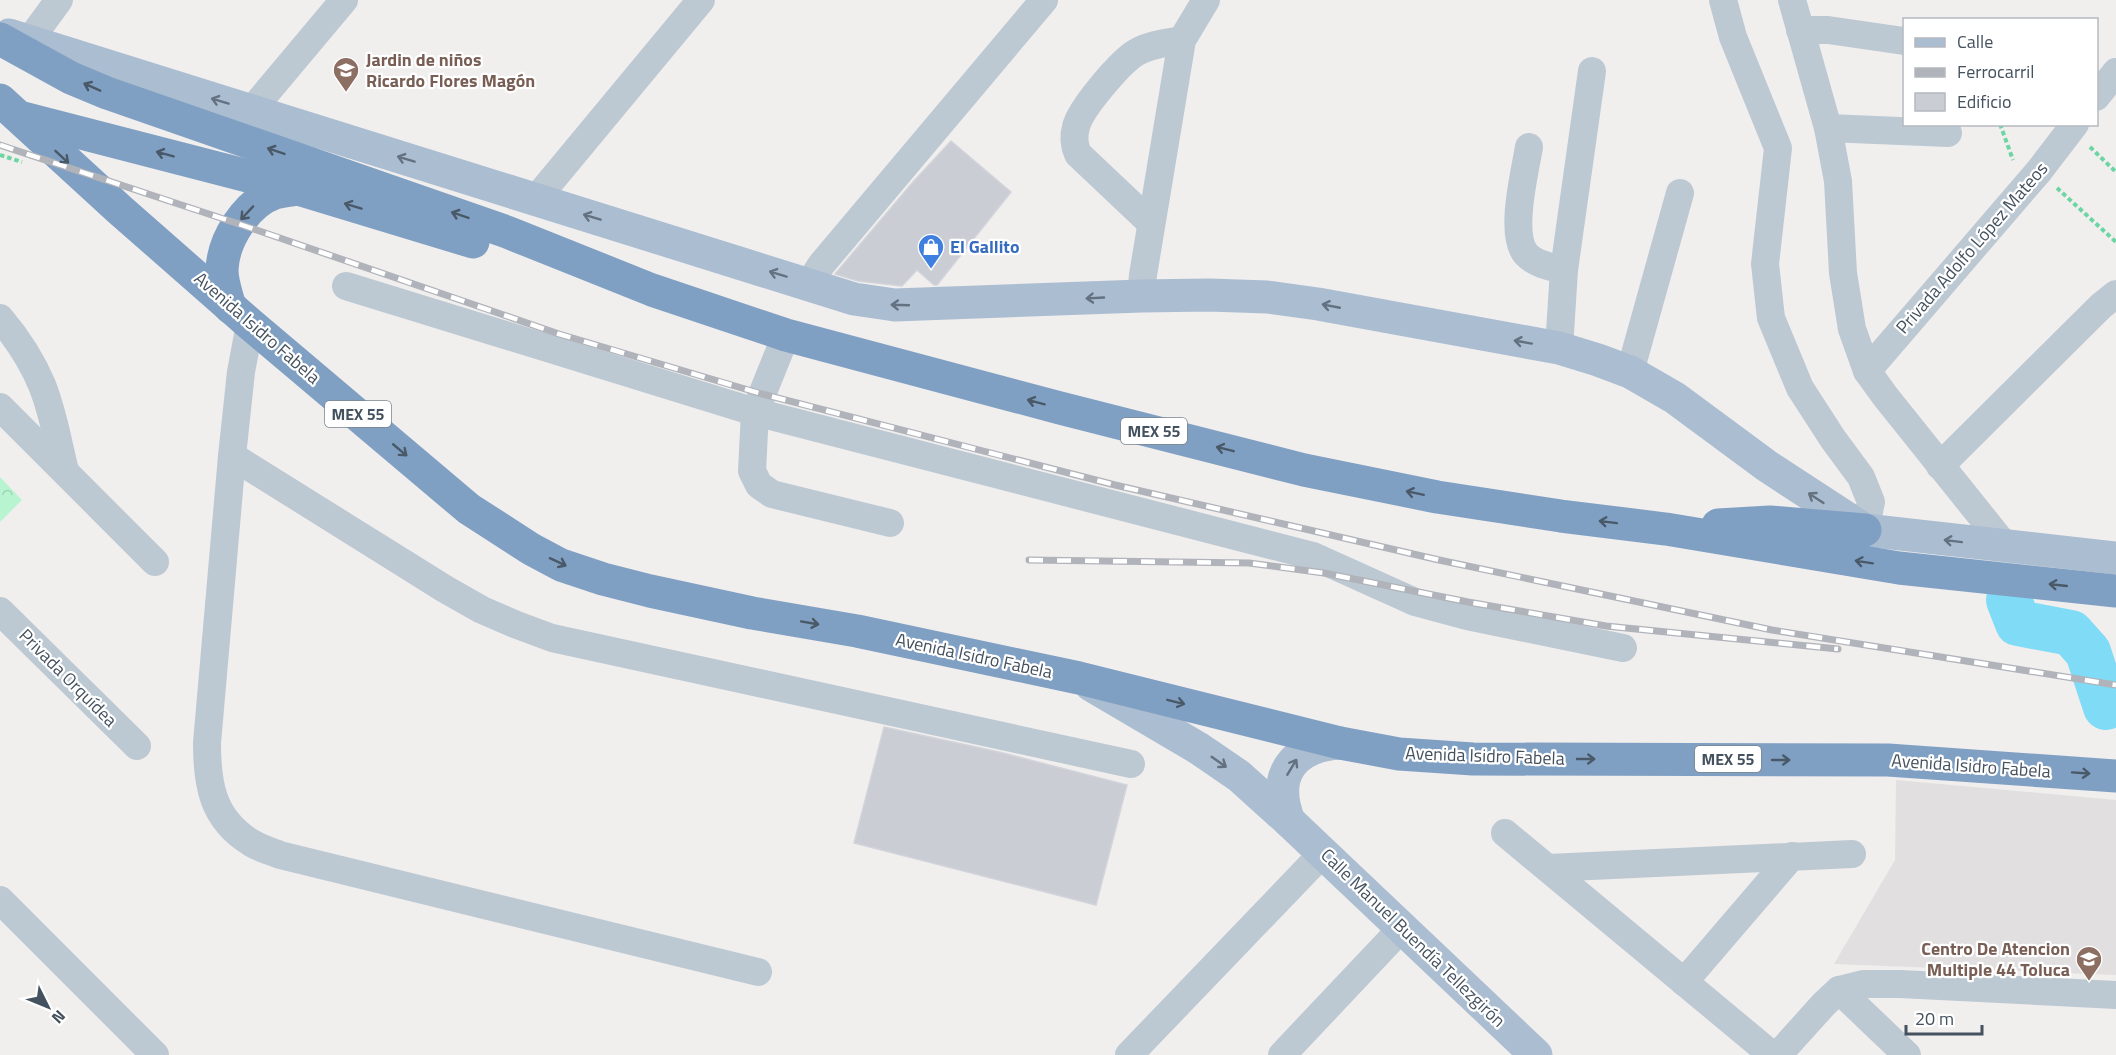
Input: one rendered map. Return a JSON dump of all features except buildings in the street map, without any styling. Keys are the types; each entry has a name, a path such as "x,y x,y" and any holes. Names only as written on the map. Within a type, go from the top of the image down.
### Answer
{"highway":[{"name":"MEX 55","path":"10,37 71,78 107,93 507,232 652,290 786,335 1060,408 1304,470 1437,497 1666,529 1899,568 2116,591"},
{"path":"6,109 298,189 570,271 652,290"},
{"name":"Avenida Isidro Fabela","path":"6,109 240,316 469,509 523,544 561,564 603,579 752,613 857,631 1079,678 1340,743 1399,754 1427,757 1888,760 2116,776"},
{"path":"240,316 223,282 222,268 229,243 240,220 264,198 276,192 298,189"},
{"path":"1666,529 1770,522 1865,531"}],"main road":[{"path":"10,37 854,299 896,305 1141,296 1267,297 1318,304 1559,348 1629,372 1675,398 1767,466 1865,531 2116,558"},
{"name":"Calle Manuel Buendía Tellezgirón","path":"1079,678 1198,748 1239,776 1536,1055"},
{"path":"1289,821 1283,798 1283,784 1294,760 1303,752 1322,744 1340,743"}],"street":[{"path":"10,37 59,0"},
{"path":"251,111 344,0"},
{"path":"536,199 701,0"},
{"path":"809,284 1044,0"},
{"path":"1141,296 1182,40 1206,0"},
{"path":"1724,0 1732,37 1778,148 1765,264 1771,318 1800,388 1861,477 1871,502 1865,531"},
{"path":"1792,0 1828,128 1838,181 1843,273 1852,329 1867,370 1940,466 2006,547"},
{"path":"1800,30 1828,30 1903,41"},
{"path":"1151,223 1078,154 1074,143 1076,126 1089,102 1117,69 1136,52 1155,45 1182,40"},
{"path":"1559,348 1564,270 1592,71"},
{"path":"2098,96 2116,72"},
{"name":"Privada Adolfo López Mateos","path":"1867,370 2031,180 2073,127"},
{"path":"1828,128 1948,133"},
{"path":"1529,147 1517,225 1518,240 1524,252 1532,259 1564,270"},
{"path":"1629,372 1680,193"},
{"path":"346,286 755,412 1313,556 1415,602 1467,616 1623,648"},
{"path":"1940,466 2111,307"},
{"path":"240,316 242,372 232,456 207,743 207,771 212,797 226,822 249,842 280,855 758,972"},
{"path":"0,318 14,334 43,386 66,472"},
{"path":"786,335 755,412 752,471 759,484 771,494 890,523"},
{"path":"0,407 155,562"},
{"path":"232,456 445,589 483,610 543,634 585,646 1131,764"},
{"name":"Privada Orquídea","path":"0,611 137,746"},
{"path":"1505,833 1772,1055"},
{"path":"1129,1055 1323,853"},
{"path":"1548,868 1852,854"},
{"path":"1684,982 1792,856"},
{"path":"0,900 155,1055"},
{"path":"1282,1055 1401,929"},
{"path":"1778,1055 1839,990 1863,984 1900,984 2113,997"},
{"path":"1839,990 1907,1055"}],"path":[{"path":"2001,126 2031,180 2116,242"},
{"path":"2073,127 2116,172"}],"shaded area":[{"path":"1896,780 2116,800 2116,975 1834,964 1895,860"}],"green space":[{"path":"0,477 22,500 0,522"}],"waterway":[{"path":"2009,600 2018,623 2071,633 2088,652 2106,707"}],"railway":[{"path":"0,145 559,334 762,394 1115,485 1439,560 1772,630 2116,685"},
{"path":"1029,560 1249,563 1324,573 1468,602 1606,626 1838,649"}],"place":[{"name":"Jardin de niños Ricardo Flores Magón","path":"346,93"},
{"name":"El Gallito","path":"931,270"},
{"name":"Centro De Atencion Multiple 44 Toluca","path":"2089,982"}]}
